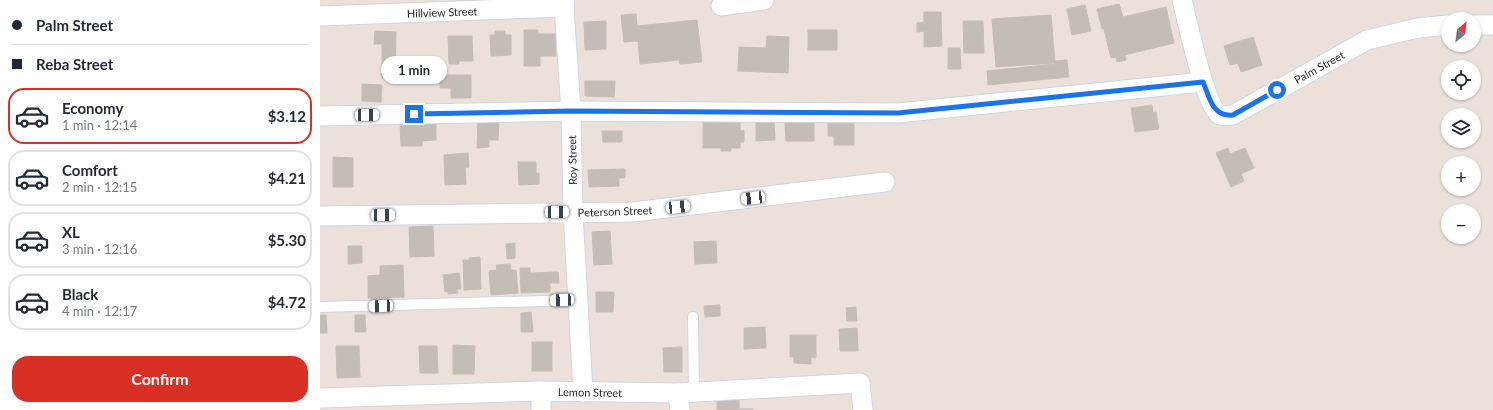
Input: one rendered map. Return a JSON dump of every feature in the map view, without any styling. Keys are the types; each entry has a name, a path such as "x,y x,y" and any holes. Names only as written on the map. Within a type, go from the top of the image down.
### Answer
{"street":[{"path":"733,3 764,0"},
{"name":"Palm Street","path":"1182,0 1203,82 1214,109 1221,115 1233,115 1367,40 1418,28 1441,26"},
{"name":"Hillview Street","path":"320,16 565,4"},
{"name":"Roy Street","path":"565,4 571,111 573,212 583,392"},
{"path":"1481,25 1493,25"},
{"path":"320,116 571,111 898,113 1203,82"},
{"name":"Peterson Street","path":"320,216 633,212 885,182"},
{"name":"Lemon Street","path":"320,398 541,391 684,398 860,383 863,410"},
{"path":"541,391 541,410"}],"lane":[{"path":"320,307 578,300"},
{"path":"684,398 693,316"}],"building":[{"path":"1119,4 1123,17 1166,7 1174,43 1125,55 1126,60 1117,62 1116,57 1111,58 1104,29 1102,29 1097,9"},
{"path":"1085,5 1091,31 1072,35 1067,9"},
{"path":"924,12 941,12 942,46 924,47 924,31 917,32 917,23 924,22"},
{"path":"636,14 637,26 697,20 702,62 680,64 679,60 640,64 638,41 624,42 621,15"},
{"path":"1051,15 1055,63 996,67 992,19"},
{"path":"606,21 606,49 585,50 584,22"},
{"path":"963,21 983,21 984,53 964,53"},
{"path":"524,30 538,30 538,34 556,34 556,56 540,56 540,66 524,66"},
{"path":"808,30 837,30 837,50 808,50"},
{"path":"375,31 396,32 395,78 382,78 382,44 374,44"},
{"path":"495,31 505,31 505,35 511,35 511,55 491,56 490,35 495,35"},
{"path":"448,36 472,36 473,61 459,61 459,64 449,64"},
{"path":"767,36 789,37 788,73 738,71 739,47 766,48"},
{"path":"1253,37 1262,65 1241,72 1238,63 1230,65 1224,46"},
{"path":"948,48 960,48 961,69 948,69"},
{"path":"1067,60 1069,77 988,85 987,71 1055,64 1055,61"},
{"path":"440,75 471,75 471,98 451,98 451,88 440,88"},
{"path":"585,81 615,81 614,97 585,96"},
{"path":"362,84 382,85 381,102 362,101"},
{"path":"1152,105 1153,113 1156,112 1159,129 1135,132 1131,108"},
{"path":"478,118 499,118 498,140 489,140 489,147 477,148"},
{"path":"436,120 436,140 422,141 422,146 401,146 400,121"},
{"path":"756,121 774,121 775,140 756,141"},
{"path":"703,122 740,122 740,131 744,130 744,142 740,142 740,148 731,148 731,151 721,151 721,148 703,148"},
{"path":"814,122 814,141 786,141 785,123"},
{"path":"854,122 854,145 834,145 834,136 828,136 828,123"},
{"path":"602,131 622,131 622,142 603,142"},
{"path":"1228,148 1230,154 1245,148 1254,168 1241,174 1244,181 1231,187 1216,153"},
{"path":"468,153 469,167 465,168 466,184 445,185 444,155"},
{"path":"333,157 353,158 353,187 333,187"},
{"path":"518,162 536,162 536,173 539,173 539,184 519,185"},
{"path":"625,169 625,178 619,178 619,186 589,187 588,170"},
{"path":"433,226 434,256 410,257 409,227"},
{"path":"610,231 612,264 594,265 592,232"},
{"path":"716,241 717,263 695,264 694,242"},
{"path":"515,243 515,258 507,259 506,244"},
{"path":"348,246 362,246 362,263 348,264"},
{"path":"480,257 481,289 464,290 463,260"},
{"path":"510,264 511,270 516,270 518,293 491,295 489,271 497,270 496,265"},
{"path":"403,265 404,297 368,298 368,276 380,275 380,266"},
{"path":"520,268 530,268 530,273 558,272 559,283 550,283 550,292 521,293"},
{"path":"459,273 461,289 457,289 458,293 448,294 448,291 445,292 443,275"},
{"path":"596,292 614,292 613,312 596,312"},
{"path":"720,305 720,316 705,317 704,306"},
{"path":"856,307 857,321 847,321 846,308"},
{"path":"531,312 533,332 521,332 521,313"},
{"path":"320,315 326,315 327,333 320,333"},
{"path":"355,315 365,315 366,332 355,332"},
{"path":"765,327 766,348 744,349 744,328"},
{"path":"857,328 858,351 840,351 839,329"},
{"path":"790,335 816,335 816,358 811,357 811,364 794,363 794,357 790,357"},
{"path":"532,342 552,342 552,371 532,371"},
{"path":"453,345 475,346 474,374 453,374"},
{"path":"336,346 359,346 360,377 337,378"},
{"path":"419,346 437,346 438,373 420,373"},
{"path":"682,347 682,372 664,372 663,348"},
{"path":"717,400 739,400 739,409 753,410 717,410"}],"route":[{"path":"414,114 571,111 898,113 1203,82 1214,109 1221,115 1226,116 1233,115 1277,90"}]}
